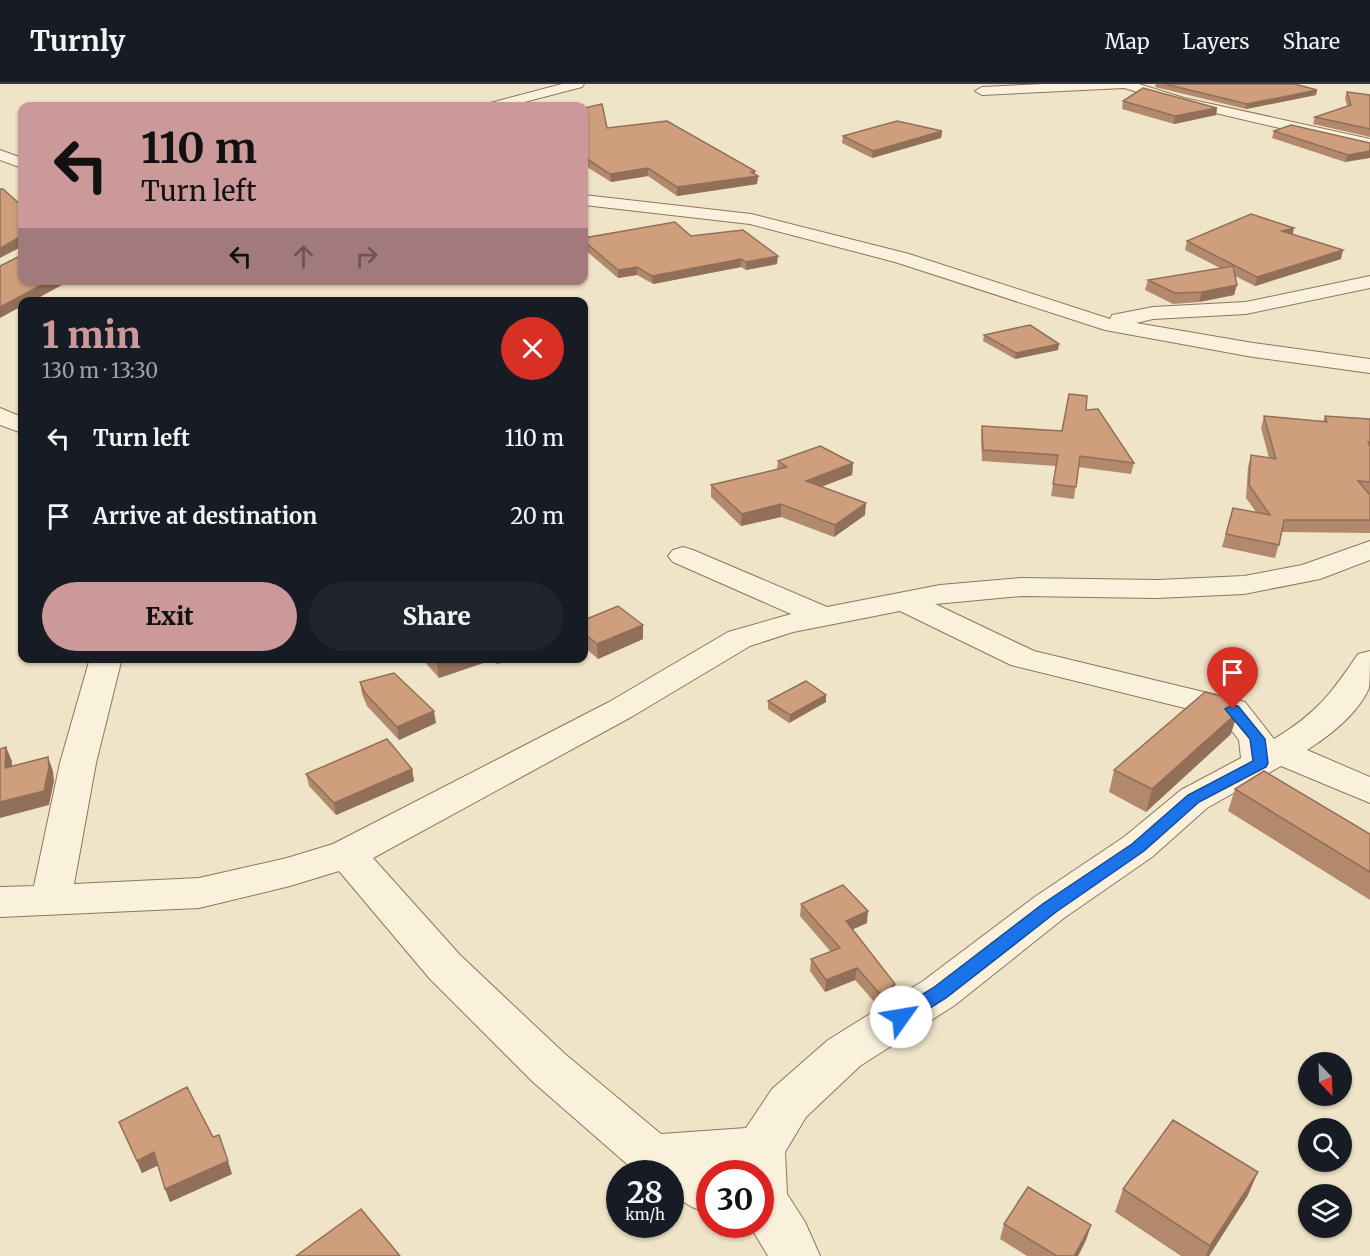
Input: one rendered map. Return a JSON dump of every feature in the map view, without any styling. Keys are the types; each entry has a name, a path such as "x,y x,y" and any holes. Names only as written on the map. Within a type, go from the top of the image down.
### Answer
{"street":[{"path":"510,102 577,84"},
{"path":"982,91 1126,84 1180,101 1370,144"},
{"path":"0,155 12,167"},
{"path":"588,200 704,213 796,229 902,258 1105,324 1198,341 1370,366"},
{"path":"1105,324 1153,313 1246,308 1370,282"},
{"path":"0,415 18,424"},
{"path":"0,902 199,893 290,872 347,854 561,742 739,639 787,624 940,594 1022,587 1157,589 1244,585 1309,573 1370,550"},
{"path":"683,556 824,617"},
{"path":"904,601 1023,658 1233,709 1270,758 1370,791"},
{"path":"781,1239 762,1200 760,1149 789,1103 844,1053 939,993 1050,907 1138,848 1194,798 1270,758 1311,732 1344,701 1370,661"},
{"path":"51,899 78,763 105,663"},
{"path":"347,854 445,967 549,1068 652,1156 696,1183"},
{"path":"652,1156 760,1149"}],"building":[{"path":"1165,84 1295,84 1317,90 1247,104"},
{"path":"1143,88 1217,108 1175,116 1123,101"},
{"path":"1347,92 1370,95 1370,129 1315,117 1351,105"},
{"path":"602,104 607,128 667,121 755,171 751,172 758,176 677,187 648,168 610,174 588,160 588,107"},
{"path":"897,121 942,131 873,151 843,136"},
{"path":"1291,125 1370,143 1370,151 1348,155 1274,131"},
{"path":"0,189 3,189 18,202 18,238 0,248"},
{"path":"1251,214 1294,228 1282,231 1343,250 1257,277 1187,241"},
{"path":"675,222 691,236 743,230 778,256 746,262 741,259 652,276 637,267 618,270 588,244 588,237"},
{"path":"18,257 18,285 42,285 0,307 0,266"},
{"path":"1233,266 1237,285 1202,292 1175,293 1148,280"},
{"path":"1030,325 1059,344 1016,353 984,335"},
{"path":"1069,394 1087,396 1086,410 1098,409 1134,463 1080,456 1076,487 1053,484 1058,455 983,450 982,426 1062,431"},
{"path":"1264,416 1327,422 1325,416 1370,419 1370,442 1368,442 1370,482 1358,481 1370,495 1370,520 1284,520 1279,545 1226,534 1233,508 1270,515 1249,485 1251,455 1276,459"},
{"path":"820,446 853,463 806,481 866,503 835,525 781,504 742,514 711,485 787,467 778,461"},
{"path":"618,606 643,625 597,644 588,636 588,618"},
{"path":"394,673 434,711 397,727 365,693 360,682"},
{"path":"806,681 826,695 790,715 768,701"},
{"path":"1205,692 1226,697 1238,712 1152,789 1114,770"},
{"path":"387,739 412,769 334,803 306,774"},
{"path":"6,747 5,768 48,757 49,767 44,791 0,802 0,749"},
{"path":"1264,771 1370,834 1370,872 1235,789"},
{"path":"843,885 868,911 846,921 895,984 880,994 857,968 826,980 811,959 840,948 801,904"},
{"path":"187,1087 213,1137 219,1135 228,1161 165,1189 154,1152 137,1161 119,1122"},
{"path":"1173,1120 1258,1172 1210,1246 1123,1189"},
{"path":"1028,1187 1091,1225 1074,1256 1057,1256 1004,1224"},
{"path":"361,1209 400,1256 296,1256"}],"route":[{"path":"901,1017 939,993 1050,907 1138,848 1194,798 1260,763 1257,739 1233,709"}]}
